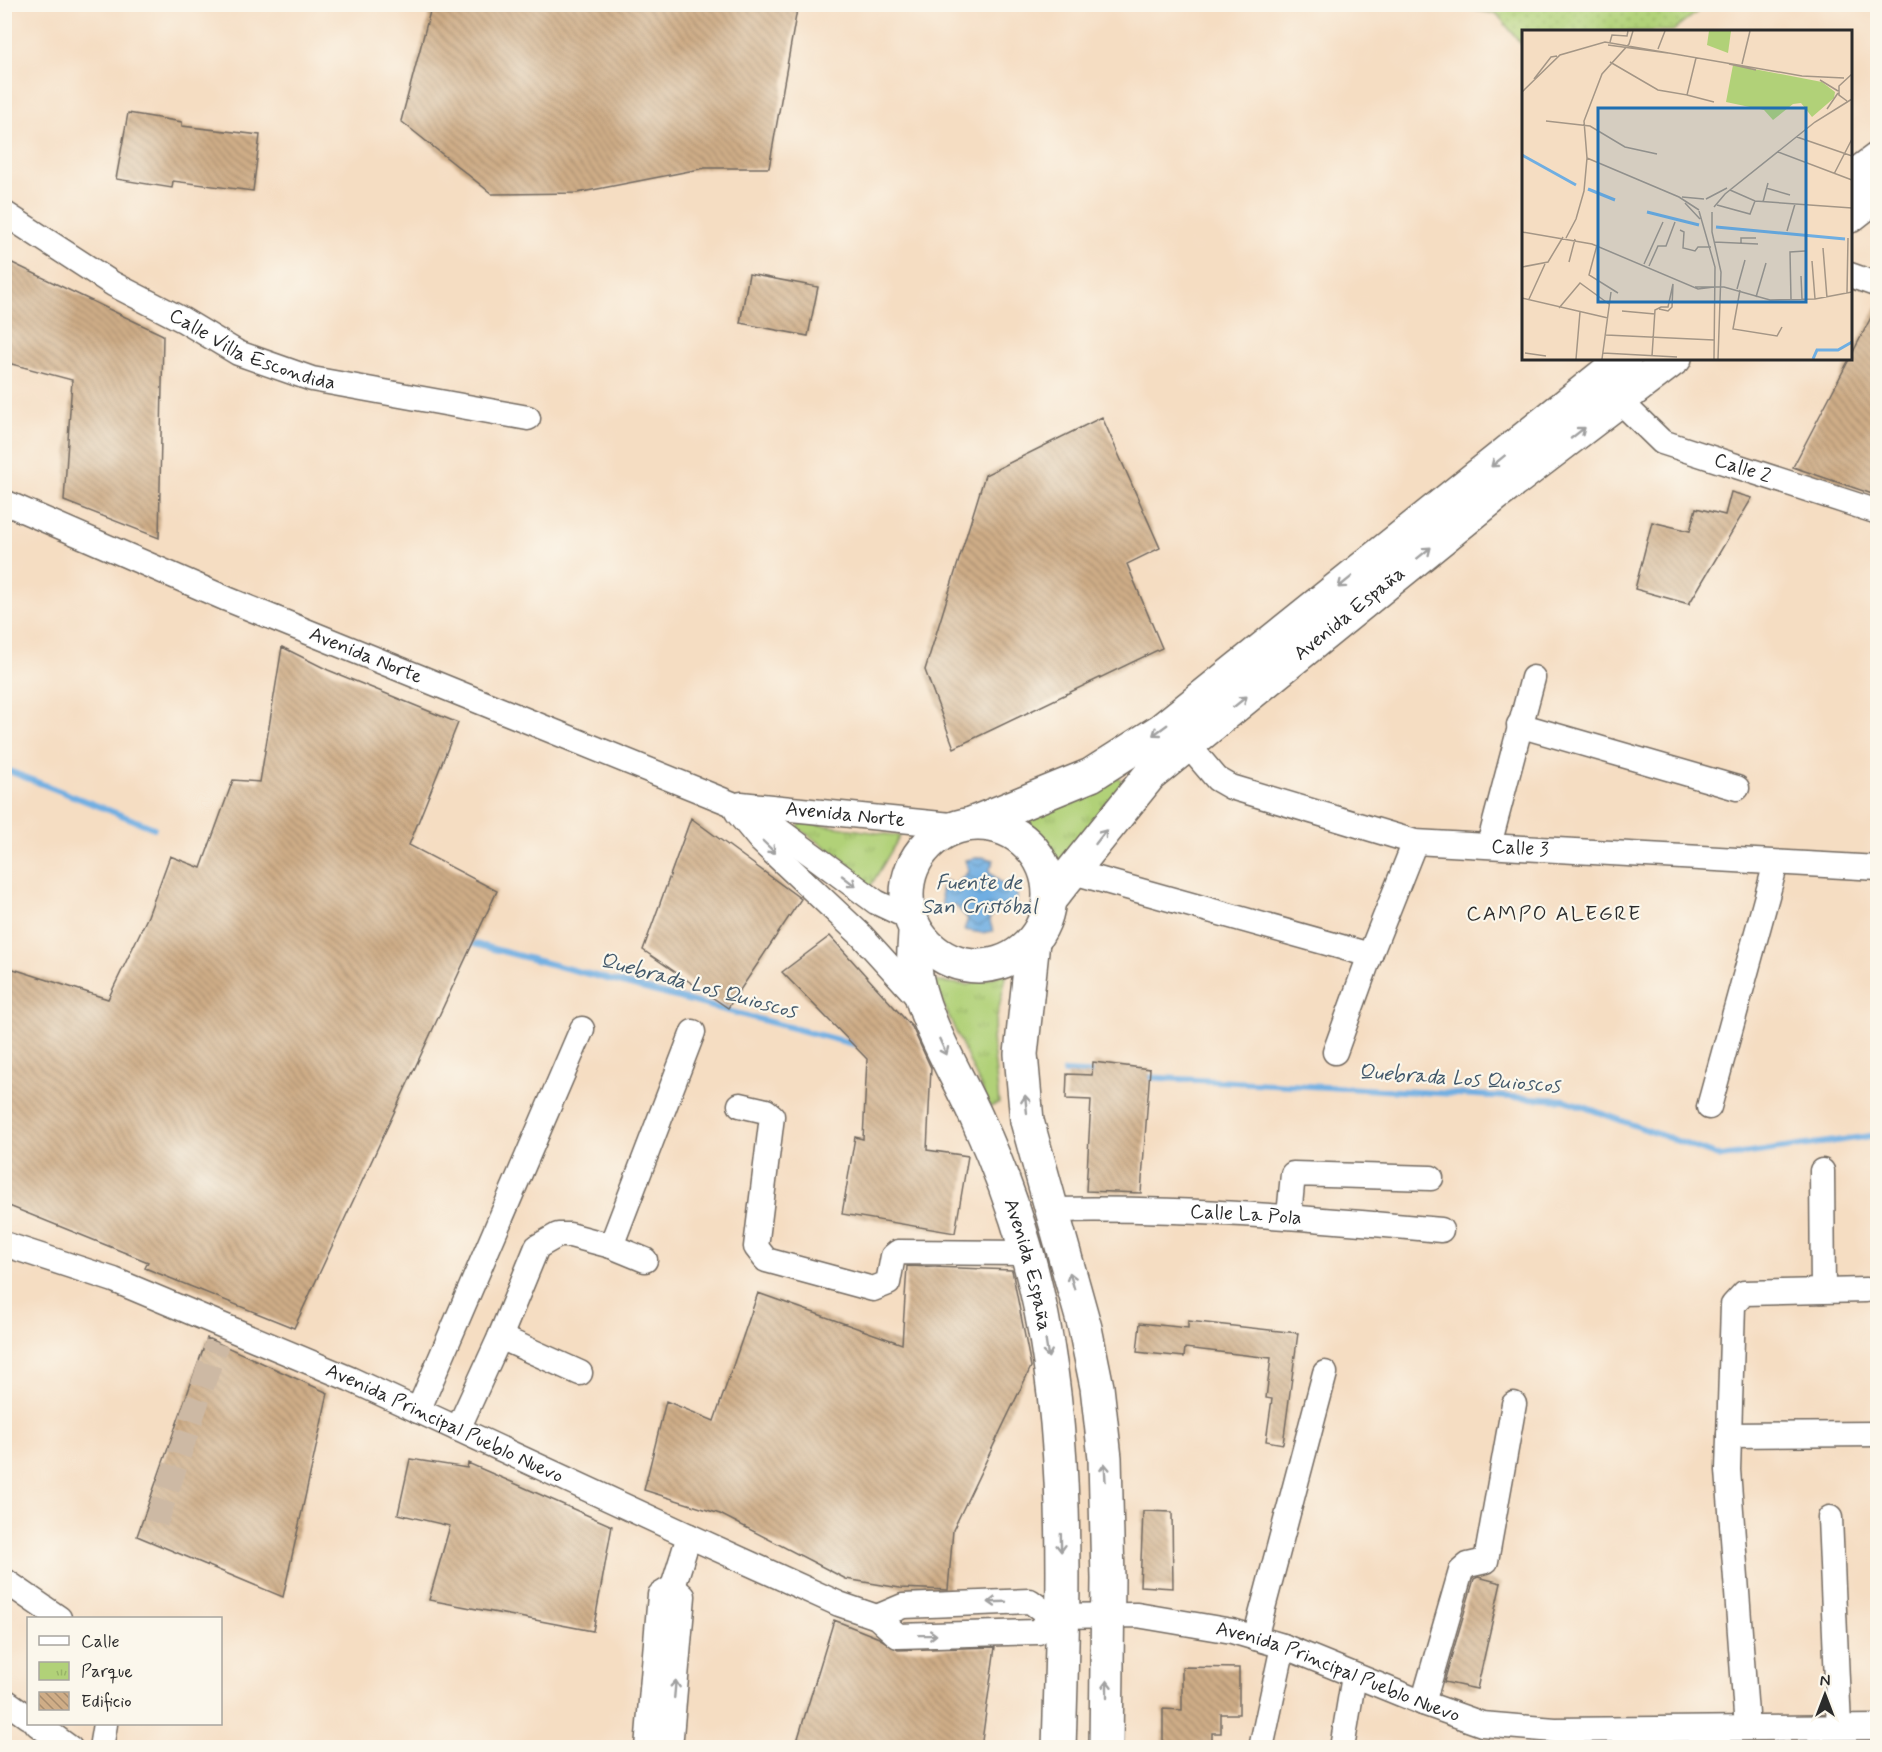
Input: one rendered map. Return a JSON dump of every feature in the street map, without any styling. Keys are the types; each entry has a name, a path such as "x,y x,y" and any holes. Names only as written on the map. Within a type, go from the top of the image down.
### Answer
{"main road":[{"path":"1852,179 1878,159"},
{"path":"1852,215 1878,194"},
{"name":"Avenida España","path":"966,825 1091,775 1160,731 1623,360"},
{"name":"Avenida España","path":"1050,899 1149,776 1494,496 1621,402 1673,360"},
{"path":"966,825 991,825 1011,832 1028,843 1040,859 1048,878 1050,899 1045,921 1033,942 1015,956 994,965 971,967 949,961 930,948 913,924 906,895 910,872 916,861 922,851 939,835 966,825"},
{"name":"Avenida España","path":"913,924 914,962 925,1005 998,1164 1027,1253 1043,1322 1058,1440 1056,1616 1059,1748"},
{"name":"Avenida España","path":"1033,942 1021,1054 1028,1120 1037,1162 1085,1328 1097,1387 1106,1485 1106,1748"}],"street":[{"name":"Calle Villa Escondida","path":"4,213 113,284 183,320 238,353 312,379 528,418"},
{"path":"1852,275 1878,285"},
{"name":"Calle 2","path":"1621,402 1662,442 1878,512"},
{"name":"Avenida Norte","path":"4,502 227,599 730,803 776,828 876,902 913,924"},
{"path":"1489,845 1533,678"},
{"path":"1519,725 1737,788"},
{"name":"Calle 3","path":"1188,745 1217,778 1231,787 1415,842 1878,868"},
{"path":"730,803 761,841 862,936 925,1005"},
{"name":"Avenida Norte","path":"730,803 966,825"},
{"path":"1335,1052 1370,955 1415,842"},
{"path":"1709,1107 1776,863"},
{"path":"1073,872 1370,955"},
{"path":"418,1411 582,1029"},
{"path":"611,1246 693,1032"},
{"path":"740,1105 766,1111 772,1116 756,1246 757,1252 766,1260 873,1289 888,1283 893,1256 898,1252 1027,1253"},
{"path":"1822,1171 1823,1291"},
{"path":"1289,1216 1284,1174 1431,1178"},
{"name":"Calle La Pola","path":"1051,1210 1148,1208 1289,1216 1441,1230"},
{"path":"458,1429 537,1247 558,1235 570,1235 611,1246 645,1260"},
{"name":"Avenida Principal Pueblo Nuevo","path":"4,1244 114,1280 220,1335 350,1379 839,1604 877,1617 898,1636 1038,1632 1056,1616 1137,1615 1232,1631 1283,1646 1354,1676 1518,1738 1555,1730 1720,1737 1747,1728 1878,1727"},
{"path":"1747,1728 1728,1470 1733,1305 1744,1293 1866,1290"},
{"path":"500,1336 580,1373"},
{"path":"1255,1638 1325,1372"},
{"path":"1423,1703 1461,1571 1468,1565 1486,1561 1514,1404"},
{"path":"1729,1435 1878,1434"},
{"path":"1830,1518 1839,1727"},
{"path":"647,1748 660,1595 673,1587 689,1536"},
{"path":"4,1580 57,1617"},
{"path":"670,1748 683,1596 673,1587"},
{"path":"1261,1748 1283,1646"},
{"path":"1342,1748 1354,1676"},
{"path":"4,1700 27,1716"},
{"path":"38,1725 70,1748"},
{"path":"101,1748 105,1725"}],"green space":[{"path":"1706,4 1674,30 1522,30 1522,45 1497,14 1446,5"},
{"path":"1118,777 1127,787 1059,872 1046,842 1021,819"},
{"path":"801,822 900,836 870,887 842,858 798,828"},
{"path":"1007,973 992,1038 999,1103 990,1107 933,981 968,985"}],"water":[{"name":"Fuente de San Cristóbal","path":"982,857 994,860 989,871 1003,885 1015,881 1017,898 1014,910 1003,905 989,919 993,931 982,933 964,930 968,919 955,905 943,909 941,892 944,880 955,885 969,871 965,860"}],"building":[{"path":"432,4 798,4 769,168 705,168 577,193 492,194 401,121"},
{"path":"128,113 182,122 182,126 260,135 253,191 173,181 172,188 116,179"},
{"path":"4,259 163,335 159,538 64,501 72,380 4,362"},
{"path":"749,274 818,287 808,336 740,323"},
{"path":"1878,304 1878,496 1793,467 1849,360 1852,360 1852,354"},
{"path":"1102,417 1160,548 1127,564 1162,648 954,748 925,670 985,475"},
{"path":"1731,492 1752,498 1689,604 1635,589 1652,522 1690,531 1696,508 1725,515"},
{"path":"282,647 328,670 458,723 409,845 497,891 294,1328 145,1268 148,1262 4,1204 4,966 108,999 148,916 170,856 201,868 233,780 260,782"},
{"path":"691,818 801,899 728,1008 643,950"},
{"path":"830,936 912,1027 931,1068 927,1150 968,1156 955,1233 842,1214 855,1137 863,1139 867,1059 782,972"},
{"path":"1093,1062 1150,1069 1141,1193 1086,1191 1091,1100 1066,1099 1067,1074 1092,1075"},
{"path":"907,1266 1012,1270 1031,1367 953,1530 948,1590 900,1588 846,1579 720,1514 644,1490 666,1401 714,1421 758,1293 902,1344"},
{"path":"1188,1321 1298,1333 1283,1444 1266,1441 1272,1399 1266,1398 1271,1358 1185,1348 1184,1357 1137,1352 1140,1323 1188,1328"},
{"path":"207,1338 328,1393 283,1597 137,1536"},
{"path":"410,1459 467,1468 468,1463 612,1526 593,1631 429,1600 450,1526 398,1514"},
{"path":"1143,1511 1172,1512 1173,1588 1140,1586"},
{"path":"1478,1577 1501,1583 1477,1689 1444,1682 1474,1579"},
{"path":"834,1620 879,1638 898,1650 995,1647 981,1748 795,1748"},
{"path":"1182,1667 1239,1668 1239,1714 1221,1714 1221,1733 1212,1733 1212,1748 1163,1748 1163,1709 1182,1710"}],"waterway":[{"name":"Quebrada Los Quioscos","path":"4,769 154,828"},
{"name":"Quebrada Los Quioscos","path":"467,942 857,1045"},
{"name":"Quebrada Los Quioscos","path":"1065,1072 1100,1074"},
{"name":"Quebrada Los Quioscos","path":"1143,1077 1565,1100 1721,1157 1878,1135"}],"tunnel":[{"path":"156,1523 217,1343"}],"district":[{"name":"CAMPO ALEGRE","path":"1554,914"}]}
